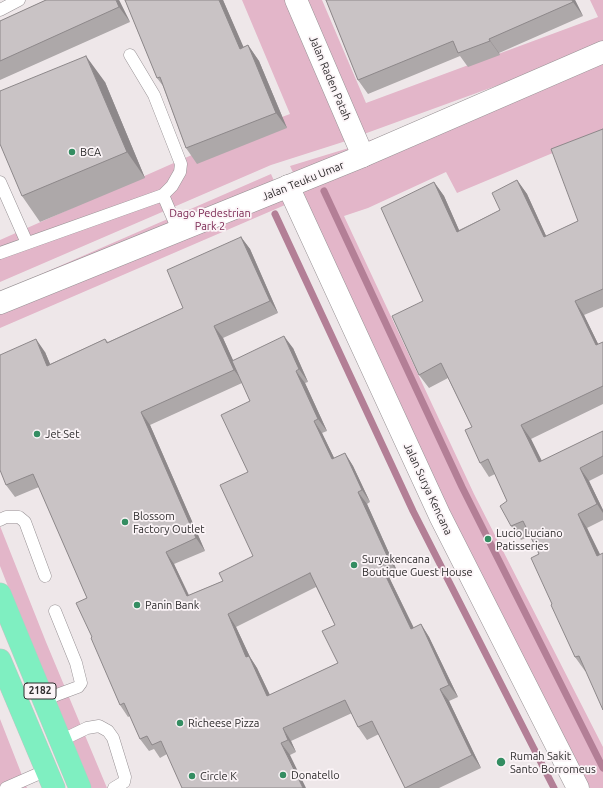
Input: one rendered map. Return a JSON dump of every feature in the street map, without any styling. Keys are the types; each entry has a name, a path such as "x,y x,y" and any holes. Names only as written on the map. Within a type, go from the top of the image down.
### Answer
{"main road":[{"name":"2182","path":"0,594 80,788"},
{"name":"2182","path":"2,672 51,779"}],"street":[{"name":"Jalan Raden Patah","path":"296,0 363,156"},
{"name":"Jalan Teuku Umar","path":"0,303 363,156 603,52"},
{"name":"Jalan Surya Kencana","path":"288,186 440,516 578,788"}],"lane":[{"path":"0,10 19,0"},
{"path":"0,253 163,195 172,186 180,172 181,164 154,95 130,55"},
{"path":"0,182 27,243"},
{"path":"163,195 178,230"},
{"path":"0,520 19,516 24,522 45,576"},
{"path":"43,700 78,687 81,683 76,663 55,611"},
{"path":"60,741 87,728 99,726 108,731 113,738 126,776 124,782 114,788"},
{"path":"6,788 51,779"}],"green space":[{"path":"242,0 286,0 346,141 271,165 0,282 0,240 255,127 290,114"},
{"path":"295,0 322,0 366,103 598,17 590,0 603,0 603,47 353,138"},
{"path":"603,54 603,132 457,193 446,172 368,208 344,216 474,494 603,747 603,788 590,788 451,515 290,166 352,147"},
{"name":"Dago Pedestrian Park 2","path":"271,174 285,205 0,328 0,292"},
{"path":"0,526 46,642 107,788 87,788 0,566"},
{"path":"0,719 27,788 0,788"}],"building":[{"path":"46,0 116,0 119,7 0,61 0,21"},
{"path":"125,0 219,0 240,49 248,45 276,113 186,148 160,77 157,78"},
{"path":"326,0 572,0 573,2 489,39 490,41 458,53 453,41 358,80"},
{"name":"BCA","path":"86,56 127,152 22,196 0,144 0,91"},
{"path":"603,129 603,289 575,301 596,345 603,342 603,386 521,425 539,462 603,431 603,456 580,468 597,504 578,514 597,556 603,553 603,710 579,656 575,657 531,558 539,554 523,521 511,526 500,506 507,501 488,459 480,463 465,430 472,427 441,363 419,375 392,316 423,301 381,208 434,182 457,232 500,210 492,193 517,180 544,237 578,221 551,149"},
{"path":"241,237 270,301 214,326 234,370 141,412 196,538 166,552 187,596 223,581 219,573 253,556 220,485 248,472 221,415 250,401 232,361 284,336 299,369 296,371 318,419 314,421 332,459 345,453 362,490 358,492 389,560 380,564 411,629 421,624 449,685 440,689 472,755 405,788 372,721 358,727 345,700 283,728 288,740 281,743 303,788 182,788 161,741 152,745 147,736 140,739 124,703 120,705 91,638 92,637 76,603 87,598 33,474 6,485 0,470 0,355 36,339 47,366 105,339 107,343 183,308 167,270","holes":["310,573 335,625 322,631 338,663 267,696 249,656 246,657 228,614"]}],"waterway":[{"path":"324,191 462,487 603,768"},
{"path":"275,214 413,511 554,788"}],"place":[{"name":"BCA","path":"72,152"},
{"name":"Jet Set","path":"37,434"},
{"name":"Blossom Factory Outlet","path":"125,522"},
{"name":"Lucio Luciano Patisseries","path":"488,539"},
{"name":"Suryakencana Boutique Guest House","path":"354,565"},
{"name":"Panin Bank","path":"137,605"},
{"name":"Richeese Pizza","path":"180,723"},
{"name":"Rumah Sakit Santo Borromeus","path":"501,762"},
{"name":"Donatello","path":"283,775"},
{"name":"Circle K","path":"192,776"}]}
